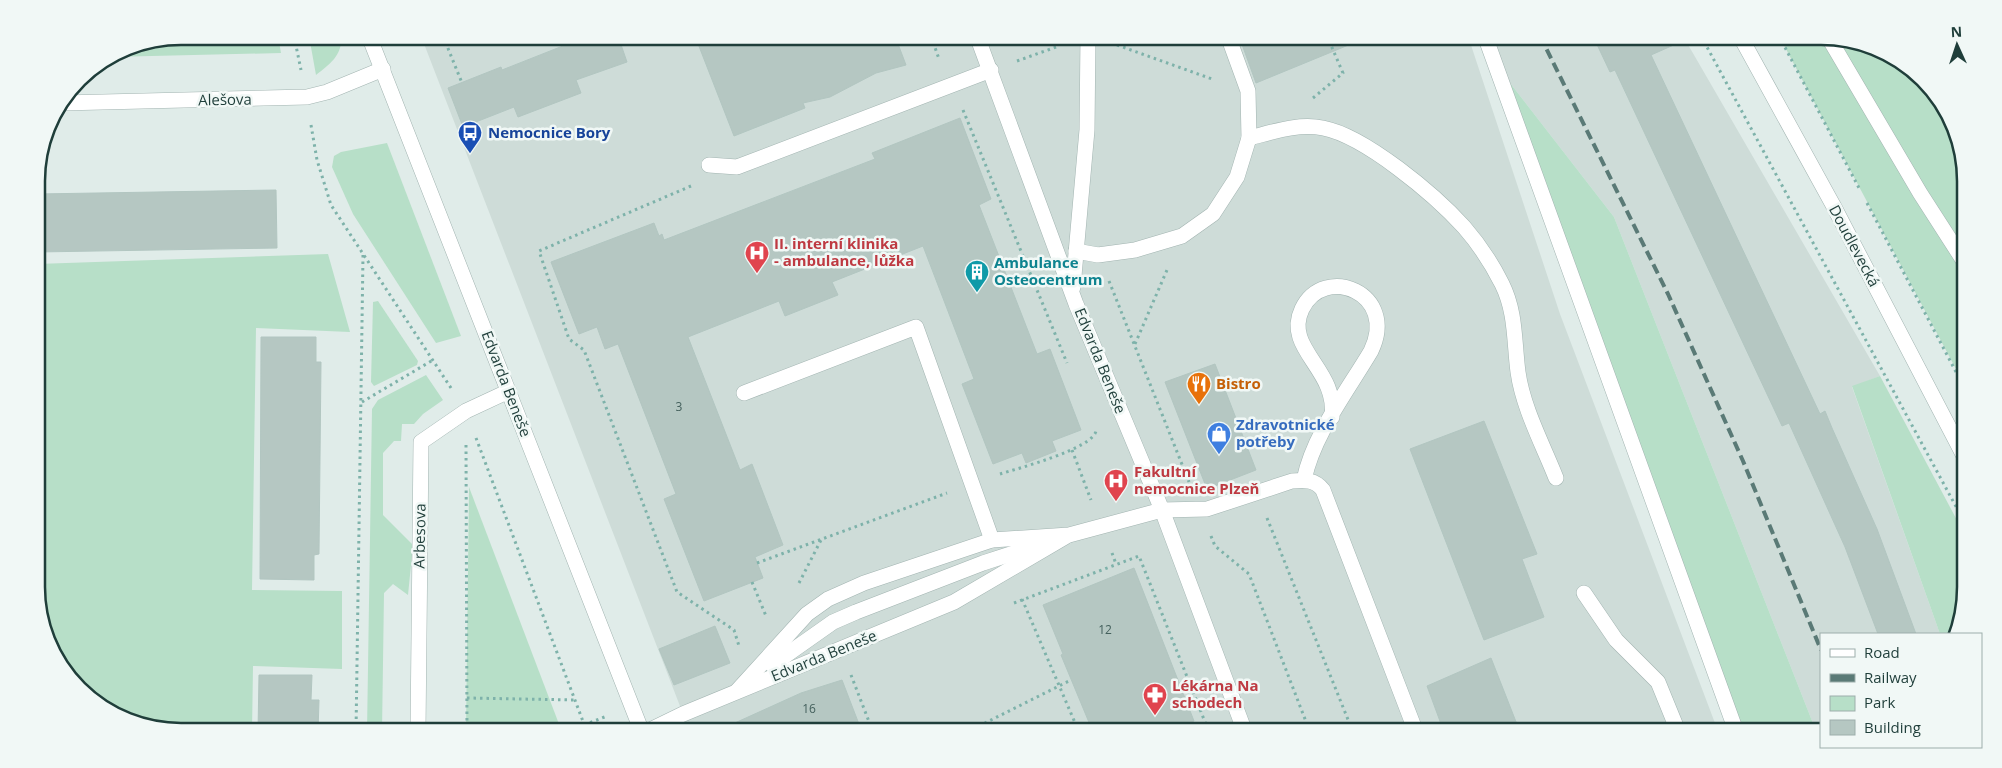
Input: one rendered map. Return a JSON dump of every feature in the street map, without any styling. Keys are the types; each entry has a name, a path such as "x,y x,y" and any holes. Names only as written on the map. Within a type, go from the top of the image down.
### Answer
{"street":[{"name":"Edvarda Beneše","path":"373,45 638,723"},
{"name":"Edvarda Beneše","path":"737,691 807,614 828,599 864,583 992,540 1070,535 1162,510 1076,304 981,45"},
{"path":"1076,304 1073,288 1087,130 1088,45"},
{"path":"1076,251 1098,255 1135,250 1182,236 1213,214 1238,177 1249,138 1248,91 1231,45"},
{"path":"1488,45 1733,723"},
{"name":"Doudlevecká","path":"1745,45 1832,205 1957,443"},
{"path":"1833,46 1920,193 1957,251"},
{"name":"Alešova","path":"70,103 307,97 327,92 383,69"},
{"path":"709,165 737,166 991,70"},
{"path":"1249,138 1284,129 1311,126 1325,128 1343,135 1373,151 1437,201 1464,228 1488,260 1502,284 1513,313 1518,373 1526,401 1556,478"},
{"path":"1304,480 1307,464 1377,339 1379,325 1376,312 1365,297 1348,288 1334,286 1321,290 1310,297 1302,308 1298,321 1298,334 1303,347 1320,369 1332,392 1334,403 1332,417"},
{"path":"744,393 916,327 992,540"},
{"name":"Arbesova","path":"418,723 422,442 466,412 509,391"},
{"path":"1242,723 1162,510 1208,509 1292,481 1304,480 1319,484 1323,490 1413,723"},
{"name":"Edvarda Beneše","path":"666,723 737,691 954,602 1070,535"},
{"path":"737,691 802,642 833,622 983,563 1070,535"},
{"path":"1584,593 1616,640 1658,682 1674,723"}],"path":[{"path":"296,45 316,153 331,205 466,412 583,723"},
{"path":"447,45 462,83"},
{"path":"935,45 1070,371"},
{"path":"991,70 1060,45"},
{"path":"1115,45 1248,91"},
{"path":"1331,45 1334,52"},
{"path":"1706,45 1957,508"},
{"path":"1784,45 1957,374"},
{"path":"692,186 539,251 569,339 584,350 677,592 734,630 740,648"},
{"path":"1134,345 1182,236"},
{"path":"356,723 363,255"},
{"path":"361,402 433,360"},
{"path":"466,412 466,723"},
{"path":"757,563 972,484 1072,450 1092,440 1097,432 1093,424"},
{"path":"1266,514 1349,723"},
{"path":"1211,536 1220,532"},
{"path":"796,590 821,539"},
{"path":"1008,605 1139,556 1204,723"},
{"path":"752,582 768,623"},
{"path":"1022,599 1075,723"},
{"path":"851,673 870,723"},
{"path":"985,723 1071,680"},
{"path":"466,698 575,700"},
{"path":"589,723 632,707"}],"shaded area":[{"name":"Fakultní nemocnice Plzeň","path":"424,45 1471,45 1560,314 1715,723 687,723"},
{"path":"1483,45 1688,45 1880,376 1852,387 1940,633 1820,633 1820,723 1813,723 1614,217 1510,83"}],"green space":[{"path":"172,45 280,45 281,53 126,57 137,52"},
{"path":"311,45 341,45 334,59 316,75"},
{"path":"1784,45 1839,46 1865,52 1881,59 1911,79 1929,98 1939,113 1947,129 1956,163 1957,371"},
{"path":"1510,83 1614,217 1813,723 1733,723"},
{"path":"387,143 461,336 436,343 353,214 332,167 334,156 341,152"},
{"path":"328,254 350,332 256,328 252,590 342,591 342,669 253,666 252,723 163,722 137,716 105,700 91,689 68,663 59,647 52,631 45,596 45,264"},
{"path":"378,301 418,361 417,365 374,386 371,382 373,302"},
{"path":"426,375 443,400 423,414 414,424 402,424 401,441 394,441 383,453 383,515 413,545 408,595 393,584 384,593 382,723 367,723 372,409 378,400"},
{"path":"1880,376 1957,520 1957,596 1949,633 1940,633 1852,386"},
{"path":"469,487 559,723 466,723"}],"building":[{"path":"565,45 621,45 627,62 576,80 581,93 518,117 514,107 463,127 448,88 501,67 502,70"},
{"path":"699,45 898,45 906,65 876,73 830,97 803,103 805,108 734,136"},
{"path":"1242,45 1349,45 1256,83"},
{"path":"1597,45 1674,45 1651,55 1820,414 1825,411 1877,529 1916,633 1878,633 1845,547 1789,423 1782,426 1615,70 1610,72"},
{"path":"960,118 991,199 979,205 1037,354 1050,349 1081,430 1052,441 1056,451 1026,463 1022,453 993,464 962,384 974,379 923,246 832,282 838,295 785,316 779,301 688,337 740,470 752,464 783,545 755,557 763,578 704,601 664,499 676,494 618,344 605,349 597,327 579,334 551,262 654,223 659,236 662,234 664,240 875,159 872,153"},
{"path":"276,190 277,248 45,252 45,194"},
{"path":"261,337 316,337 316,362 321,362 319,554 314,555 314,580 260,579"},
{"path":"1215,364 1256,470 1207,489 1165,382"},
{"path":"1484,421 1537,554 1522,559 1544,617 1484,640 1410,449"},
{"path":"1134,568 1194,721 1189,723 1089,723 1043,605"},
{"path":"715,626 730,663 674,685 659,649"},
{"path":"1491,658 1516,723 1441,723 1427,686"},
{"path":"259,675 312,675 311,700 319,700 318,723 258,723"},
{"path":"842,680 859,723 735,723 801,693"}],"railway":[{"path":"1544,45 1668,294 1743,461 1820,648"}],"place":[{"name":"Nemocnice Bory","path":"470,154"},
{"name":"II. interní klinika - ambulance, lůžka","path":"757,274"},
{"name":"Ambulance Osteocentrum","path":"977,293"},
{"name":"Bistro","path":"1199,405"},
{"name":"Zdravotnické potřeby","path":"1219,455"},
{"name":"Fakultní nemocnice Plzeň","path":"1116,502"},
{"name":"Lékárna Na schodech","path":"1155,716"}]}
